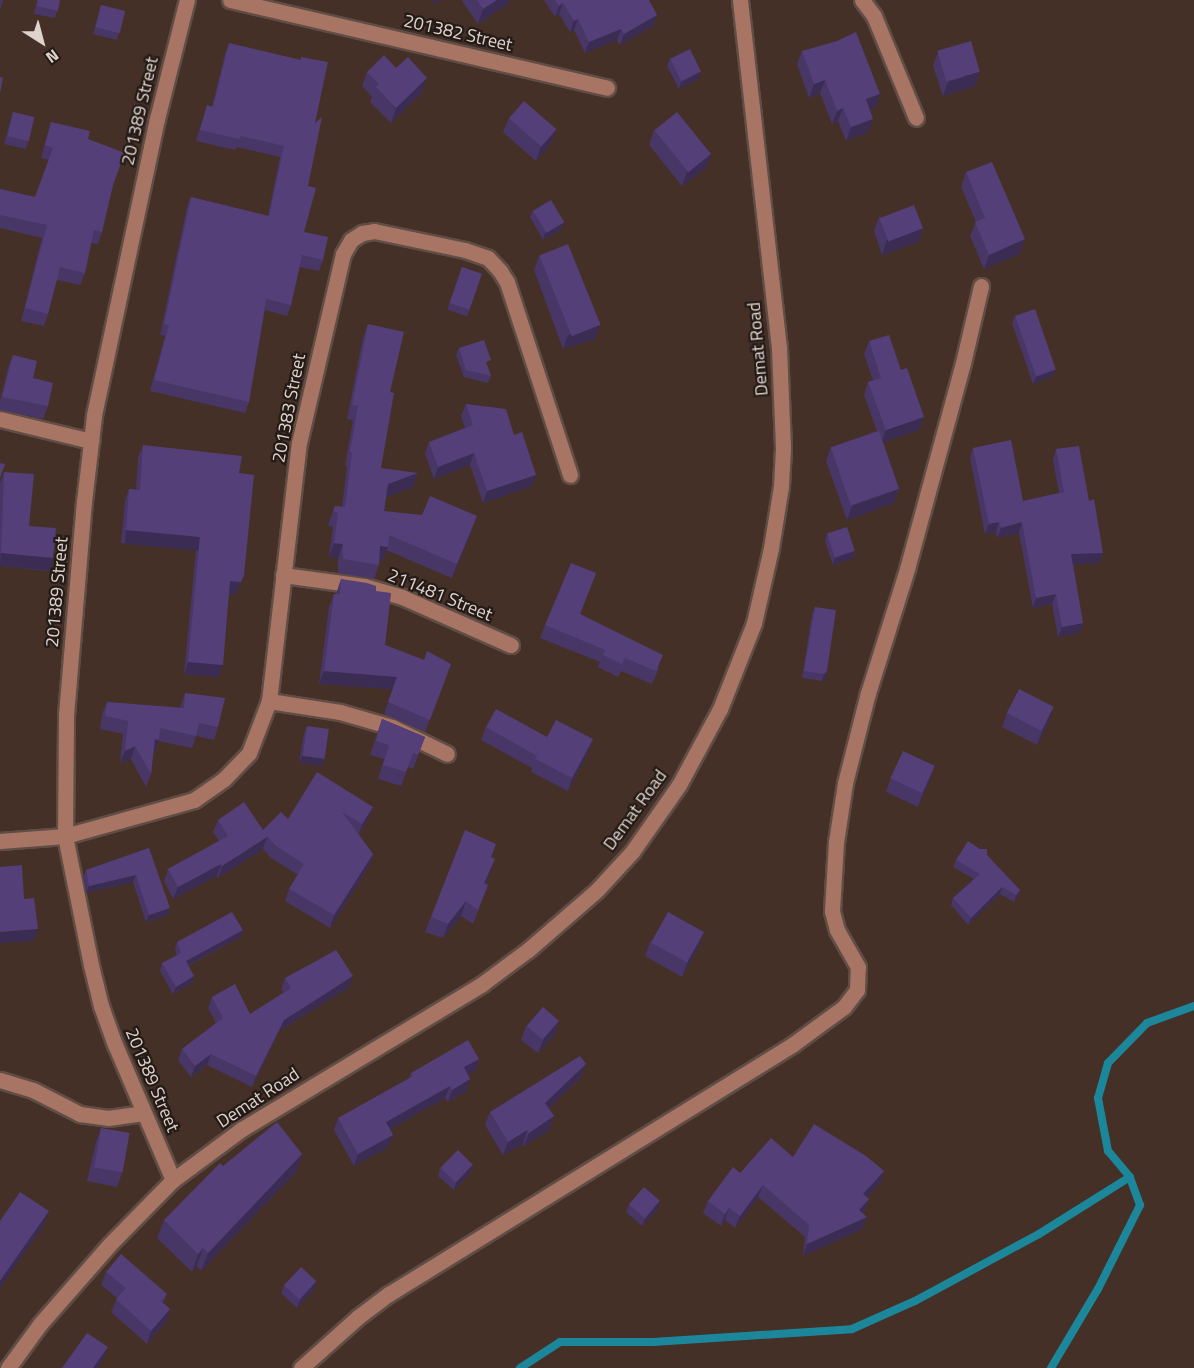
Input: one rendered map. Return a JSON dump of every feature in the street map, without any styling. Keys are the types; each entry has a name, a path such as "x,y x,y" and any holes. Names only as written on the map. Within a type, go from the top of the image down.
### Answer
{"street":[{"name":"201389 Street","path":"173,1180 101,1006 65,836 66,715 94,415 154,130 187,0"},
{"name":"201382 Street","path":"230,0 607,88"},
{"name":"Demat Road","path":"8,1368 63,1297 173,1180 242,1129 482,984 528,950 597,890 632,852 679,785 720,709 754,623 776,517 783,447 779,348 740,0"},
{"path":"862,0 874,16 916,118"},
{"name":"201383 Street","path":"0,841 65,836 194,800 224,779 249,753 269,701 300,443 343,254 351,240 362,233 374,231 465,250 488,258 507,282 570,475"},
{"path":"301,1368 358,1317 389,1294 792,1045 844,1007 857,990 858,967 837,930 832,911 836,842 845,783 868,693 907,569 963,363 981,286"},
{"path":"0,419 91,441"},
{"name":"211481 Street","path":"283,575 364,586 402,597 511,645"},
{"path":"269,701 340,712 392,727 447,754"},
{"path":"0,1080 33,1090 80,1114 108,1118 144,1113"}],"building":[{"path":"38,0 60,0 58,11 37,6"},
{"path":"477,0 497,0 483,9"},
{"path":"555,0 649,0 657,15 624,34 621,29 589,42 578,19 574,21 563,3 559,6"},
{"path":"101,5 125,11 120,33 95,27"},
{"path":"856,32 880,94 866,99 873,119 851,127 843,108 837,111 825,80 814,84 802,51 837,41"},
{"path":"971,41 980,72 946,81 937,51"},
{"path":"229,43 301,60 301,57 328,62 315,123 322,117 308,186 316,188 304,232 328,237 323,260 302,255 291,305 266,299 249,402 154,380 169,325 164,324 191,197 269,216 284,146 200,130 207,105 213,107"},
{"path":"690,49 701,71 681,81 670,59"},
{"path":"384,55 396,68 408,57 427,78 396,108 376,87 379,84 367,72"},
{"path":"0,77 3,78 0,93"},
{"path":"524,101 556,129 541,147 509,118"},
{"path":"13,112 34,117 29,141 7,136"},
{"path":"677,112 711,154 688,172 654,130"},
{"path":"51,122 90,131 88,139 125,153 113,185 102,232 94,230 85,273 60,267 48,314 25,308 47,225 0,215 0,189 35,197 53,148 45,145"},
{"path":"992,162 1025,239 989,255 975,222 985,218 966,172"},
{"path":"551,200 564,222 546,233 533,211"},
{"path":"914,205 923,228 888,242 879,218"},
{"path":"568,244 601,325 572,336 539,256"},
{"path":"462,267 482,274 469,310 450,303"},
{"path":"1035,309 1056,370 1036,376 1015,316"},
{"path":"368,324 404,332 390,392 394,393 381,468 418,473 388,484 384,511 422,515 430,496 477,516 457,564 389,535 388,547 380,546 379,565 343,559 343,544 334,543 338,513 333,511 335,506 345,507 352,453 350,452 358,406 352,405"},
{"path":"889,335 901,370 907,368 924,417 886,430 868,382 881,378 869,341"},
{"path":"484,340 491,360 486,362 491,376 466,370 459,348"},
{"path":"13,355 37,361 33,378 53,383 48,406 2,397"},
{"path":"466,404 506,409 514,435 522,432 536,475 487,491 474,453 438,467 429,442 473,425"},
{"path":"879,431 899,489 851,505 831,448"},
{"path":"1011,440 1023,501 1064,492 1056,449 1079,446 1089,501 1094,499 1103,553 1071,554 1083,623 1062,627 1056,594 1036,598 1022,522 1001,528 999,522 989,524 973,448"},
{"path":"143,445 242,456 239,473 254,475 244,575 241,582 230,581 223,665 188,662 200,537 126,530 129,489 140,490"},
{"path":"0,463 5,464 0,478"},
{"path":"4,472 34,474 29,526 56,528 53,558 1,553"},
{"path":"847,527 855,551 835,557 827,533"},
{"path":"571,563 596,573 580,614 663,655 656,671 625,658 622,664 603,655 605,650 545,625"},
{"path":"341,579 367,583 376,586 376,591 391,593 385,645 424,660 427,651 451,664 430,720 388,702 397,677 324,671 334,594 340,594"},
{"path":"815,607 836,610 827,671 824,674 804,671"},
{"path":"1019,689 1054,707 1041,731 1007,713"},
{"path":"185,693 225,698 218,727 199,723 196,736 160,728 159,740 155,739 151,774 135,746 125,751 128,721 105,716 107,702 184,708"},
{"path":"496,709 547,737 556,720 593,739 572,778 535,759 537,756 486,727"},
{"path":"382,719 425,737 418,755 413,753 406,772 383,765 389,745 376,741"},
{"path":"307,726 329,729 325,759 303,756"},
{"path":"903,751 935,766 922,793 890,778"},
{"path":"317,772 373,807 362,824 342,812 373,854 334,915 289,889 304,864 276,846 266,835 267,837 222,866 221,864 178,887 168,869 228,836 218,820 244,802 263,830 281,812 288,819"},
{"path":"465,830 496,844 491,857 495,859 484,883 488,885 478,910 466,901 448,924 431,917"},
{"path":"968,841 980,849 987,849 987,855 1020,890 1016,895 1002,887 971,918 953,898 980,874 956,860"},
{"path":"149,848 170,908 149,915 136,875 89,886 86,870"},
{"path":"22,865 24,899 34,898 38,929 0,932 0,867"},
{"path":"232,912 243,930 186,961 194,976 176,987 162,963 181,953 177,942"},
{"path":"668,912 704,932 687,962 651,943"},
{"path":"336,950 353,976 284,1020 256,1076 211,1054 195,1066 182,1049 223,1018 212,997 235,984 250,1014 291,988 285,978"},
{"path":"543,1007 559,1021 542,1040 527,1026"},
{"path":"468,1040 479,1059 464,1067 470,1079 452,1090 450,1086 386,1122 393,1135 358,1154 338,1118 413,1076 411,1073"},
{"path":"580,1056 586,1064 545,1103 554,1116 529,1133 527,1130 508,1142 490,1112"},
{"path":"277,1122 302,1154 208,1253 203,1248 198,1254 164,1220 220,1163 223,1166"},
{"path":"814,1124 866,1156 884,1171 863,1194 869,1199 859,1210 867,1217 807,1244 809,1225 763,1185 740,1216 729,1208 725,1214 708,1201 733,1167 740,1173 771,1138 793,1157"},
{"path":"101,1128 130,1133 123,1172 94,1167"},
{"path":"458,1150 473,1165 455,1183 440,1168"},
{"path":"644,1187 660,1201 645,1218 629,1204"},
{"path":"20,1192 49,1211 0,1281 0,1221"},
{"path":"121,1254 167,1294 161,1301 170,1309 151,1331 116,1299 126,1288 106,1272"},
{"path":"301,1267 316,1281 299,1300 284,1285"},
{"path":"87,1333 108,1347 93,1368 62,1368"}],"waterway":[{"path":"1051,1368 1098,1289 1140,1205 1130,1177 1108,1151 1098,1098 1108,1063 1147,1023 1194,1006"},
{"path":"520,1368 560,1342 653,1342 852,1329 915,1301 1039,1234 1130,1177"}]}
